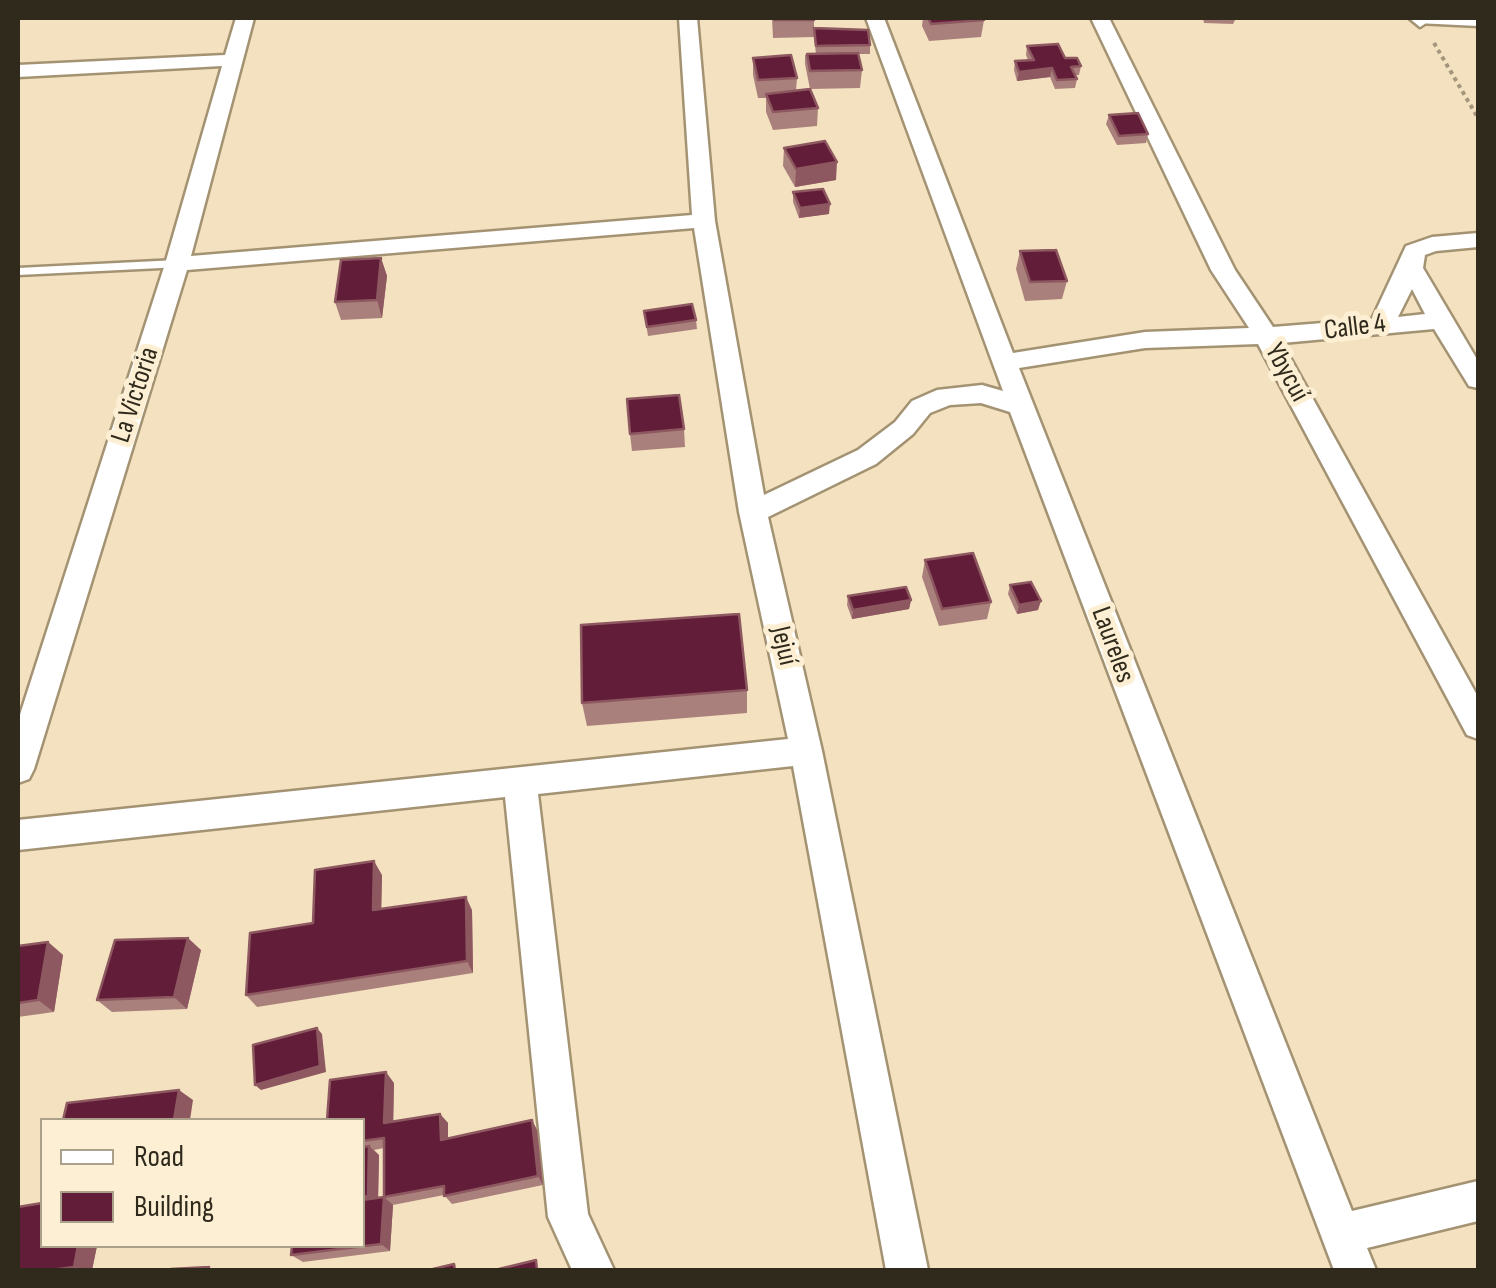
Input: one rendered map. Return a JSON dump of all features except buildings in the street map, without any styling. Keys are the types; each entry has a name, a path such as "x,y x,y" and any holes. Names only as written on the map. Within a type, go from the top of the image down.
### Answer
{"street":[{"name":"La Victoria","path":"18,769 177,264 244,18"},
{"name":"Jejuí","path":"688,18 704,221 753,512 806,751 907,1270"},
{"name":"Laureles","path":"875,18 1130,694 1348,1252"},
{"name":"Ybycuí","path":"1100,18 1223,270 1266,336 1478,726"},
{"path":"18,71 232,60"},
{"path":"177,264 704,221"},
{"path":"1382,324 1411,268 1414,251 1432,244 1478,240"},
{"path":"1411,268 1478,380"},
{"name":"Calle 4","path":"1007,362 1144,340 1266,336 1441,320"},
{"path":"753,512 867,456 904,428 921,408 946,396 982,394 1024,407"},
{"path":"18,835 806,751"},
{"path":"520,781 568,1217 593,1270"},
{"path":"1348,1252 1478,1201"}],"lane":[{"path":"1419,19 1478,24"},
{"path":"18,272 177,264"}],"path":[{"path":"1419,19 1478,118"}]}
